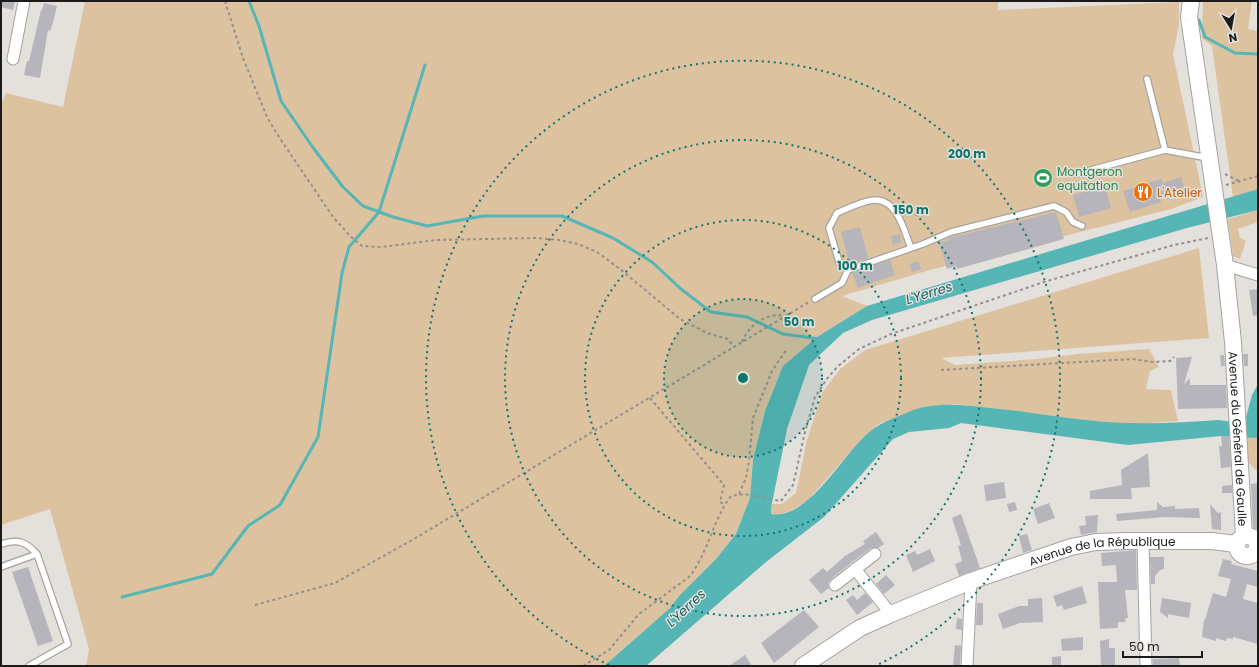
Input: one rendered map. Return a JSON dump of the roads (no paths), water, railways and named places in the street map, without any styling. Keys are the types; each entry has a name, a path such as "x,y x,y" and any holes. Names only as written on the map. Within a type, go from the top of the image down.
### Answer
{"street":[{"path":"13,60 24,1"},
{"name":"Avenue du Général de Gaulle","path":"1191,1 1189,17 1225,265 1233,342 1238,445 1240,540"},
{"path":"1225,265 1258,275"},
{"path":"1240,540 1237,551 1242,555 1249,556 1257,550"},
{"name":"Avenue de la République","path":"803,666 860,628 891,614 971,582 1071,548 1096,542 1240,540"},
{"path":"1143,541 1146,666"},
{"path":"835,585 875,554"},
{"path":"855,569 891,614"},
{"path":"967,666 971,582"}],"lane":[{"path":"1147,79 1165,150"},
{"path":"1076,174 1165,150 1209,162"},
{"path":"848,270 839,262 829,228 837,213 874,200 886,202 897,213 911,248"},
{"path":"815,299 842,283 848,270 951,232 1054,206 1066,212 1073,222 1082,226"},
{"path":"1,544 14,540 29,545 37,554 68,644 29,666"},
{"path":"1,567 37,554"}],"water":[{"name":"L'Yerres","path":"1258,189 1258,210 1187,228 872,320 843,333 809,365 787,429 771,514 784,513 798,507 811,497 824,484 857,444 876,427 916,409 937,405 969,406 1082,420 1125,423 1218,420 1232,422 1245,421 1252,395 1258,384 1258,438 1221,436 1128,445 961,423 949,428 909,432 893,439 824,517 766,562 646,666 604,666 670,608 679,596 716,559 736,534 750,498 753,460 765,411 783,366 817,337 867,306"}],"waterway":[{"path":"249,1 259,26 281,101 314,149 343,187 363,206 393,217 427,226 483,216 562,216 613,238 652,262 681,289 711,312 747,317 783,334 820,339"},
{"path":"1199,20 1205,37 1235,53 1258,54"},
{"path":"122,597 212,574 248,526 280,505 318,437 342,273 349,247 379,212 425,65"}],"place":[{"name":"Montgeron equitation","path":"1043,178"},
{"name":"L'Atelier","path":"1143,192"}]}
